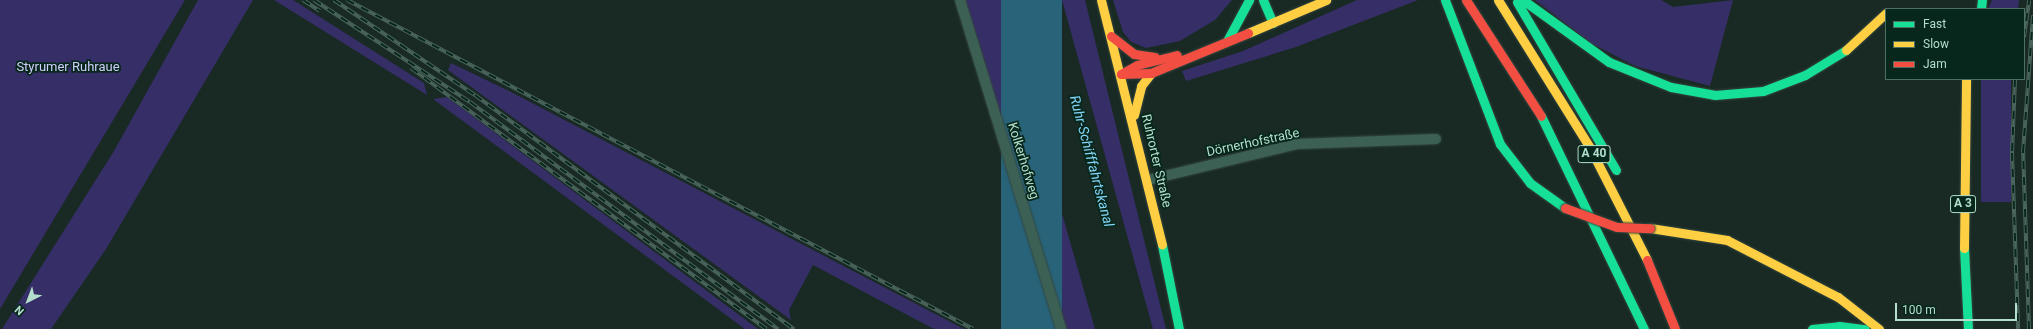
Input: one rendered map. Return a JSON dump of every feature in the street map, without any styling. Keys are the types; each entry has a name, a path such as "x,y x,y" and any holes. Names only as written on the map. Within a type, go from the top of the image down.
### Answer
{"main road":[{"name":"Ruhrorter Straße","path":"1101,0 1134,120 1179,329"},
{"path":"1227,41 1249,0"},
{"path":"1263,0 1273,23"},
{"path":"1274,0 1284,19"},
{"path":"1121,74 1151,73 1193,53 1284,19 1326,0"},
{"path":"1445,0 1500,144 1530,184 1565,208 1617,227 1650,228 1671,226 1727,240 1812,282 1866,317 1879,329"},
{"path":"1454,0 1506,65"},
{"name":"A 40","path":"1466,0 1506,65 1547,125 1644,329"},
{"name":"A 40","path":"1498,0 1590,148 1638,239 1675,329"},
{"path":"1516,0 1599,136 1621,181"},
{"path":"1523,0 1609,62 1671,86 1715,95 1763,91 1805,75 1848,49 1885,14"},
{"path":"1111,36 1134,54 1162,58"},
{"path":"1121,74 1162,58 1193,53"},
{"path":"1134,120 1142,86 1151,73"},
{"name":"A 3","path":"1966,80 1963,227 1968,329"},
{"name":"A 3","path":"1973,80 1970,169 1975,329"},
{"path":"1633,209 1662,282 1671,318"},
{"path":"1812,329 1863,328"}],"street":[{"name":"Kolkerhofweg","path":"960,0 1060,329"},
{"name":"Dörnerhofstraße","path":"1148,180 1297,144 1436,139"}],"green space":[{"name":"Styrumer Ruhraue","path":"0,0 185,0 0,309"},
{"path":"198,0 253,0 106,249 51,329 2,329 114,151"},
{"path":"274,0 293,0 424,83 427,95"},
{"path":"957,0 1001,0 1095,329 1058,329"},
{"path":"1062,0 1085,0 1166,329 1153,329"},
{"path":"1113,0 1232,0 1215,20 1180,41 1146,48 1131,42 1123,32"},
{"path":"1357,0 1418,0 1296,47 1186,81 1182,71 1243,51"},
{"path":"1535,0 1661,0 1673,7 1733,0 1710,86 1635,66 1591,43"},
{"path":"1992,0 2019,0 2018,8 1988,8"},
{"path":"451,63 511,92 964,329 934,329 813,265 789,310 791,320 448,70"},
{"path":"1981,80 2011,80 2011,202 1981,202"},
{"path":"447,97 758,329 745,329 433,99"}],"water":[{"path":"1001,0 1062,0 1062,329 1001,329"}],"railway":[{"path":"303,0 320,11"},
{"path":"314,0 470,102 778,329"},
{"path":"334,0 475,95 794,329"},
{"path":"347,0 973,329"},
{"path":"2025,30 2029,0"},
{"path":"2029,329 2023,152 2033,15"},
{"path":"411,68 766,329"},
{"path":"2015,80 2012,153 2018,329"}],"traffic: fast":[{"path":"1227,41 1249,0"},
{"path":"1263,0 1273,23"},
{"path":"1445,0 1500,144 1530,183 1565,208"},
{"path":"1523,0 1609,62 1671,87 1715,95 1763,91 1805,75 1846,50"},
{"path":"1981,8 1982,0"},
{"path":"1517,2 1616,170"},
{"path":"1541,116 1644,329"},
{"path":"1162,245 1179,329"},
{"path":"1964,248 1968,329"},
{"path":"1812,329 1839,326 1865,329"}],"traffic: slow":[{"path":"1101,0 1162,245"},
{"path":"1248,33 1326,0"},
{"path":"1498,0 1590,148 1647,260"},
{"path":"1846,50 1885,14"},
{"path":"1134,115 1141,86 1151,73"},
{"path":"1964,248 1966,80"},
{"path":"1650,228 1727,240 1838,297 1879,329"}],"traffic: jam":[{"path":"1466,0 1541,116"},
{"path":"1121,74 1151,73 1248,33"},
{"path":"1111,36 1134,54 1155,57"},
{"path":"1121,74 1137,65 1177,55"},
{"path":"1565,208 1617,227 1650,228"},
{"path":"1647,260 1675,329"}],"water label":[{"name":"Ruhr-Schifffahrtskanal","path":"1092,161"}]}
